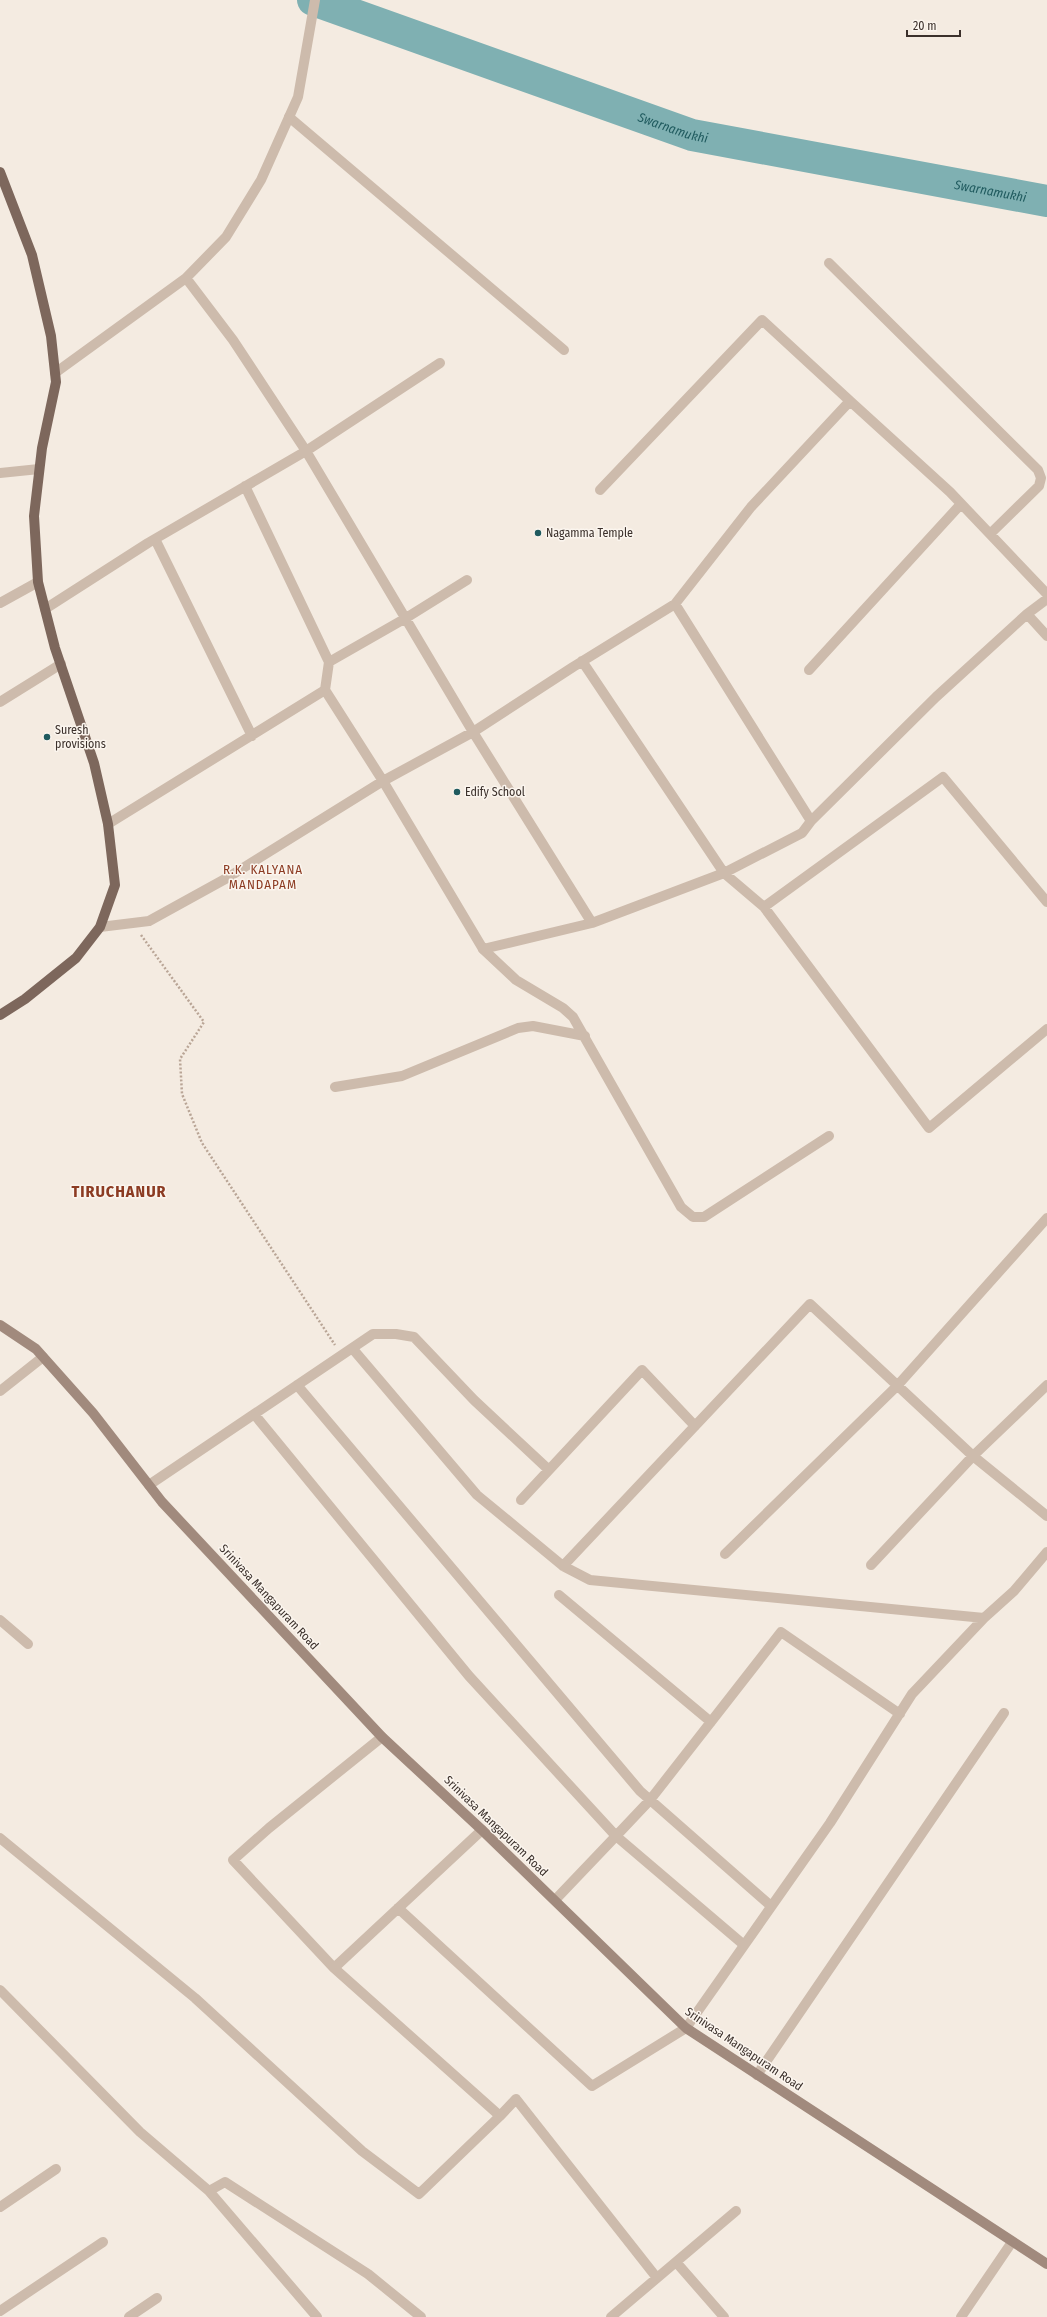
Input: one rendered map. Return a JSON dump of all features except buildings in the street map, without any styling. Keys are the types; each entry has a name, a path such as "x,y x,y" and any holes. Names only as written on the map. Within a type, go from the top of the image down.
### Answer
{"main road":[{"path":"0,172 32,255 51,336 56,382 39,469 34,516 38,582 61,664 94,763 108,824 115,885 100,927 76,958 25,999 0,1014"}],"street":[{"path":"55,373 186,278 226,237 261,180 298,97 315,0"},
{"path":"289,117 564,350"},
{"path":"829,263 1038,470 1041,478 1039,486 990,534"},
{"path":"186,278 233,340 306,451 473,732 592,923"},
{"path":"600,490 762,320 961,504 1047,594"},
{"path":"45,609 155,539 306,451 440,363"},
{"path":"100,927 148,922 227,878 383,781 473,732 582,661 675,604 751,507 850,401"},
{"path":"0,473 39,469"},
{"path":"245,486 329,662 325,690 383,781 483,949 516,980 563,1008 573,1017 681,1207 693,1217 704,1217 829,1136"},
{"path":"809,670 961,504"},
{"path":"155,539 252,736"},
{"path":"329,662 406,618 467,580"},
{"path":"0,603 38,582"},
{"path":"483,949 592,923 724,873 802,833 811,820 936,697 1027,614 1047,599"},
{"path":"675,604 811,820"},
{"path":"1027,614 1047,636"},
{"path":"582,661 724,873 764,907 928,1128 1047,1029"},
{"path":"0,702 61,664"},
{"path":"108,824 325,690"},
{"path":"764,907 943,777 1047,902"},
{"path":"335,1087 402,1076 518,1028 533,1026 585,1036"},
{"path":"725,1554 897,1386 1047,1218"},
{"path":"563,1566 810,1304 973,1456 1047,1516"},
{"name":"Srinivasa Mangapuram Road","path":"0,1325 36,1349 93,1413 162,1502 382,1736 555,1900 686,2028 1047,2264"},
{"path":"149,1485 373,1334 396,1334 414,1337 474,1400 549,1470"},
{"path":"352,1348 477,1495 563,1566 590,1580 984,1618"},
{"path":"0,1391 43,1357"},
{"path":"521,1500 642,1370 695,1426"},
{"path":"297,1385 640,1791 771,1906"},
{"path":"871,1565 973,1456 1047,1385"},
{"path":"254,1414 469,1676 616,1836 744,1945"},
{"path":"398,1908 592,2086 686,2028 830,1823 912,1694 984,1618 1014,1591 1047,1552"},
{"path":"559,1595 711,1722"},
{"path":"0,1620 28,1644"},
{"path":"555,1900 650,1800 781,1632 900,1714"},
{"path":"757,2075 1004,1713"},
{"path":"382,1736 269,1828 233,1860 334,1968 500,2116"},
{"path":"334,1968 482,1830"},
{"path":"0,1838 195,1998 362,2151 419,2194 516,2099 657,2278"},
{"path":"0,1990 140,2132 209,2191 317,2317"},
{"path":"0,2207 56,2169"},
{"path":"209,2191 225,2182 368,2274 421,2317"},
{"path":"611,2317 736,2211"},
{"path":"0,2311 103,2242"},
{"path":"961,2317 1012,2242"},
{"path":"676,2262 724,2317"},
{"path":"129,2317 157,2298"}],"path":[{"path":"132,924 204,1022 180,1059 182,1094 202,1143 342,1355"}],"waterway":[{"name":"Swarnamukhi","path":"313,0 692,135 1047,201"}],"place":[{"name":"Nagamma Temple","path":"538,533"},
{"name":"Suresh provisions","path":"47,737"},
{"name":"Edify School","path":"457,792"}],"district":[{"name":"R.K. KALYANA MANDAPAM","path":"263,876"},
{"name":"TIRUCHANUR","path":"119,1191"}]}
